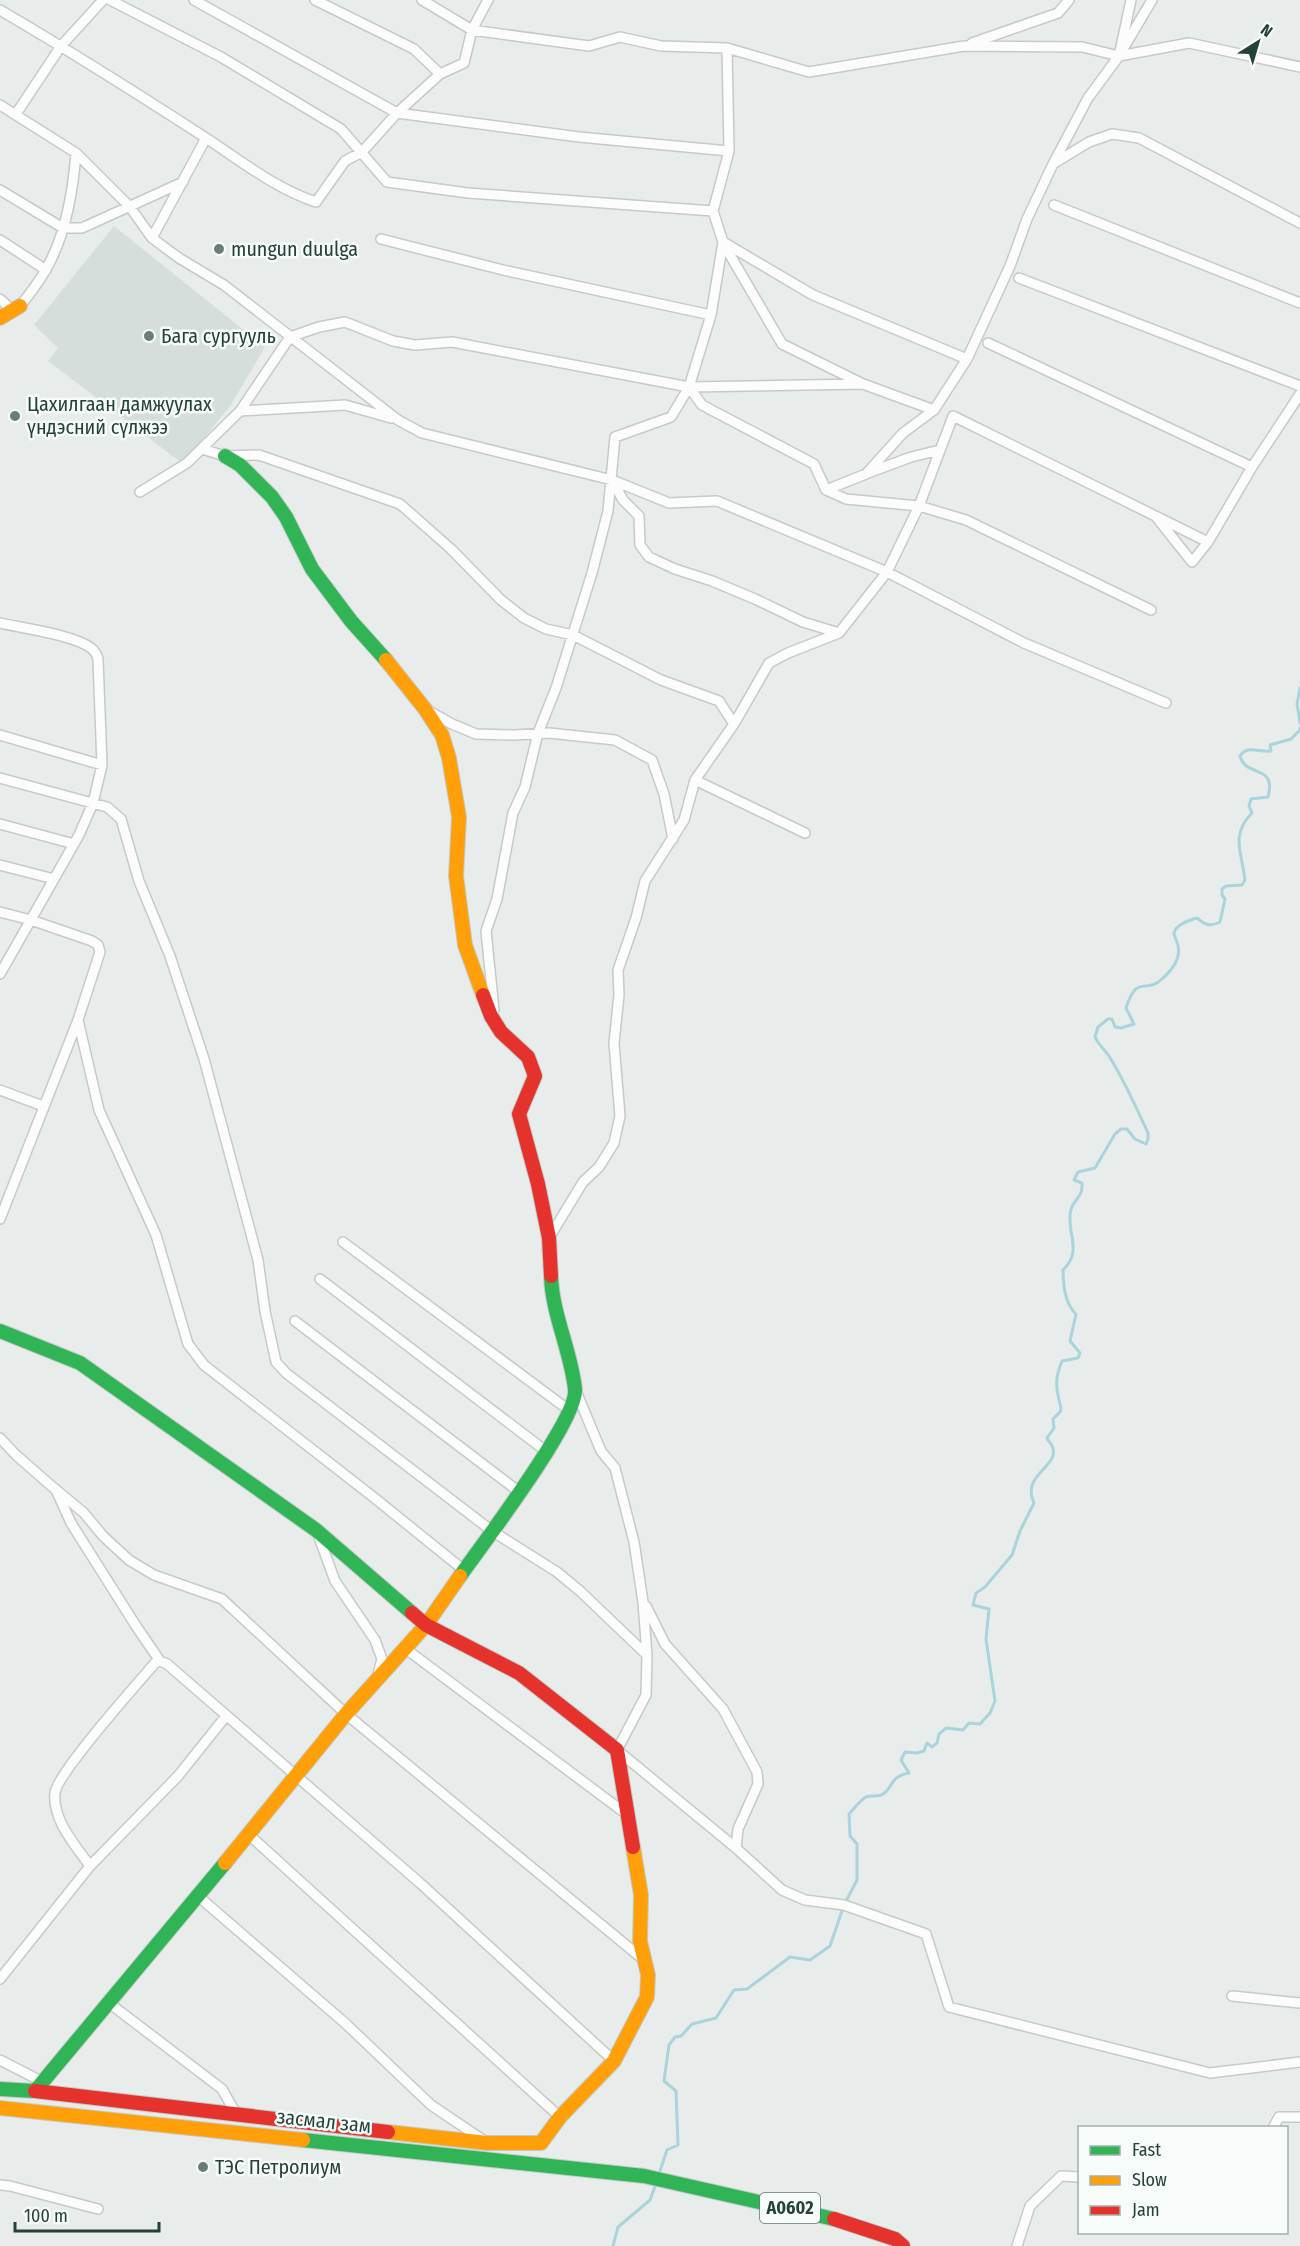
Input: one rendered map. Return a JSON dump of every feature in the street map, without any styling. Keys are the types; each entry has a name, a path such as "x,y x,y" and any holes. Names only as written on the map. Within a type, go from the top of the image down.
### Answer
{"main road":[{"path":"0,318 16,309"},
{"path":"39,2086 346,1714 426,1625 547,1452 570,1411 576,1391 551,1282 549,1238 519,1114 535,1076 528,1057 501,1032 492,1016 465,945 456,876 459,817 456,792 442,735 425,709 380,652 351,621 312,569 286,517 272,497 240,465 225,456"},
{"path":"0,1331 80,1363 316,1530 426,1625 519,1673 616,1750 641,1895 640,1941 649,1986 647,1996 614,2061 560,2117 541,2143 487,2144 236,2114 39,2086 0,2089"},
{"name":"засмал зам","path":"0,2108 644,2176 849,2222 895,2239 903,2246"}],"street":[{"path":"16,114 61,46 103,0"},
{"path":"110,0 221,57 341,129 387,182 468,193 713,211"},
{"path":"194,0 397,113 579,137 729,151"},
{"path":"315,0 414,49 440,74"},
{"path":"422,0 472,30 589,46 620,37 661,46 727,48 809,72 964,46 1058,13 1069,0"},
{"path":"0,10 207,138 252,169 301,197 316,202 345,161 362,152 397,113 440,74 464,63 472,30 488,0"},
{"path":"1119,56 1131,0"},
{"path":"866,474 903,433 934,410 967,359 1010,266 1027,219 1053,164 1088,98 1119,56 1152,0"},
{"path":"964,46 1082,47 1119,56 1190,43 1300,67"},
{"path":"727,48 729,151 713,211 723,242 782,344 863,384 934,410"},
{"path":"0,105 76,153 130,207 152,238 179,258 224,285 398,420 422,433 612,480 669,504 717,501 887,572 1024,643 1166,704"},
{"path":"1053,164 1089,142 1112,134 1139,138 1300,224"},
{"path":"152,238 207,138"},
{"path":"0,299 16,309 46,270 63,228 71,198 76,153"},
{"path":"0,190 63,228 82,228 183,182"},
{"path":"1054,205 1300,303"},
{"path":"381,239 503,270 711,315"},
{"path":"0,240 46,270"},
{"path":"723,242 813,295 967,359"},
{"path":"501,1032 493,1008 486,931 497,899 513,813 525,787 538,733 573,635 608,511 615,437 671,417 689,387 711,315 723,242"},
{"path":"1019,278 1300,386"},
{"path":"140,492 187,463 240,411 290,337 319,327 345,322 393,342 415,345 452,342 689,387 863,384"},
{"path":"988,343 1252,467"},
{"path":"689,387 702,405 814,464 826,490 846,499 919,506 966,520 1151,610"},
{"path":"1154,515 1192,562 1208,542 1252,467 1300,394"},
{"path":"240,411 345,405 398,420"},
{"path":"549,1238 583,1182 599,1167 614,1143 620,1116 614,1043 619,995 618,970 636,918 645,881 684,820 696,780 734,724 769,663 839,633 887,572 919,506 953,416 1208,542"},
{"path":"202,449 225,456 259,455 400,504 452,549 501,600 524,618 546,629 573,635 661,680 719,701 734,724"},
{"path":"826,490 911,457 940,450"},
{"path":"612,480 623,500 639,516 640,545 649,557 755,599 803,622 839,633"},
{"path":"0,623 76,641 90,647 96,653 102,765 93,803 74,844 2,968"},
{"path":"425,709 476,734 538,733 615,740 652,760 664,794 673,838"},
{"path":"0,735 102,765"},
{"path":"0,778 107,807 121,819 139,881 170,956 204,1059 258,1260 265,1311 276,1362 286,1373 492,1531 557,1572 647,1654"},
{"path":"696,780 805,833"},
{"path":"0,824 74,844"},
{"path":"0,865 54,879"},
{"path":"0,912 92,941 98,945 100,952 78,1020 0,1219"},
{"path":"78,1020 99,1110 156,1234 188,1344 204,1365 465,1571"},
{"path":"0,1090 43,1106"},
{"path":"344,1242 570,1411"},
{"path":"320,1280 547,1452"},
{"path":"295,1321 518,1491"},
{"path":"576,1391 601,1451 615,1468 634,1542 643,1602 647,1654 646,1695 616,1750 736,1848 782,1890 805,1900 844,1905 926,1934 949,2007 1210,2073 1300,2062"},
{"path":"0,1438 16,1455 84,1513 103,1536 129,1560 154,1575 222,1599 346,1714 644,1960"},
{"path":"54,1488 71,1523 160,1661 167,1664 420,1883 614,2061"},
{"path":"316,1530 335,1581 375,1640 382,1659 377,1680"},
{"path":"643,1602 665,1644 723,1709 757,1772 758,1784 738,1829 736,1848"},
{"path":"406,1649 629,1816"},
{"path":"90,1866 62,1823 55,1802 55,1791 92,1737 155,1663 160,1661"},
{"path":"0,1979 90,1866 178,1776 226,1716"},
{"path":"248,1834 560,2117"},
{"path":"198,1896 345,2024 431,2105 487,2144"},
{"path":"1232,1996 1300,2003"},
{"path":"109,2003 222,2089 236,2114"},
{"path":"0,2060 39,2086"},
{"path":"1274,2126 1279,2117 1300,2117"},
{"path":"1017,2246 1030,2206 1061,2176 1078,2178"},
{"path":"0,2185 98,2209"}],"shaded area":[{"name":"Бага сургууль","path":"114,226 265,347 231,405 183,464 48,361 58,348 34,325"}],"waterway":[{"path":"1300,688 1297,704 1300,723"},
{"path":"659,2174 667,2150 678,2145 676,2091 664,2081 669,2045 675,2037 681,2036 692,2024 716,2018 734,1990 747,1989 790,1957 810,1960 830,1946 844,1905 857,1880 857,1844 850,1836 849,1814 864,1798 885,1793 897,1777 909,1773 901,1760 905,1752 924,1751 927,1743 932,1747 937,1743 939,1734 946,1728 963,1730 969,1723 980,1724 990,1713 995,1701 986,1639 989,1609 973,1605 976,1593 985,1587 1012,1555 1020,1531 1034,1503 1031,1493 1032,1485 1054,1453 1047,1438 1054,1428 1053,1419 1061,1408 1057,1384 1059,1368 1062,1361 1078,1358 1080,1353 1070,1341 1076,1314 1067,1300 1063,1276 1063,1270 1069,1263 1073,1248 1070,1225 1071,1209 1082,1188 1082,1183 1074,1180 1078,1172 1095,1168 1115,1134 1121,1129 1127,1129 1135,1139 1146,1144 1148,1139 1148,1133 1125,1084 1095,1037 1098,1027 1108,1019 1112,1019 1115,1027 1121,1028 1134,1024 1126,1008 1130,997 1138,988 1156,983 1172,968 1179,951 1174,933 1177,927 1197,918 1208,924 1220,922 1225,899 1222,889 1226,886 1242,885 1245,880 1239,837 1245,821 1252,813 1249,806 1251,799 1268,797 1270,786 1268,779 1243,763 1240,756 1247,750 1271,751 1270,745 1291,739 1300,728"},
{"path":"613,2246 618,2227 650,2200 656,2184"}],"traffic: fast":[{"path":"225,456 240,465 272,497 286,517 312,569 351,621 386,660"},
{"path":"460,1576 546,1453 572,1404 575,1389 573,1375 555,1304 551,1276"},
{"path":"0,1331 80,1363 316,1530 412,1613"},
{"path":"0,2089 35,2091 225,1863"},
{"path":"303,2140 644,2176 834,2219"}],"traffic: slow":[{"path":"0,318 20,306"},
{"path":"386,660 425,709 442,735 449,758 459,817 456,876 465,945 483,995"},
{"path":"225,1863 346,1714 426,1625 460,1576"},
{"path":"388,2132 487,2143 541,2143 560,2117 614,2061 647,1997 648,1975 640,1941 641,1895 633,1847"},
{"path":"0,2108 303,2140"}],"traffic: jam":[{"path":"483,995 491,1016 501,1032 528,1057 535,1076 519,1114 538,1184 549,1238 551,1276"},
{"path":"412,1613 426,1625 519,1673 617,1750 633,1847"},
{"path":"35,2091 388,2132"},
{"path":"834,2219 895,2239 903,2246"}],"place":[{"name":"mungun duulga","path":"219,249"},
{"name":"Бага сургууль","path":"149,336"},
{"name":"Цахилгаан дамжуулах үндэсний сүлжээ","path":"15,416"},
{"name":"ТЭС Петролиум","path":"203,2167"}]}
